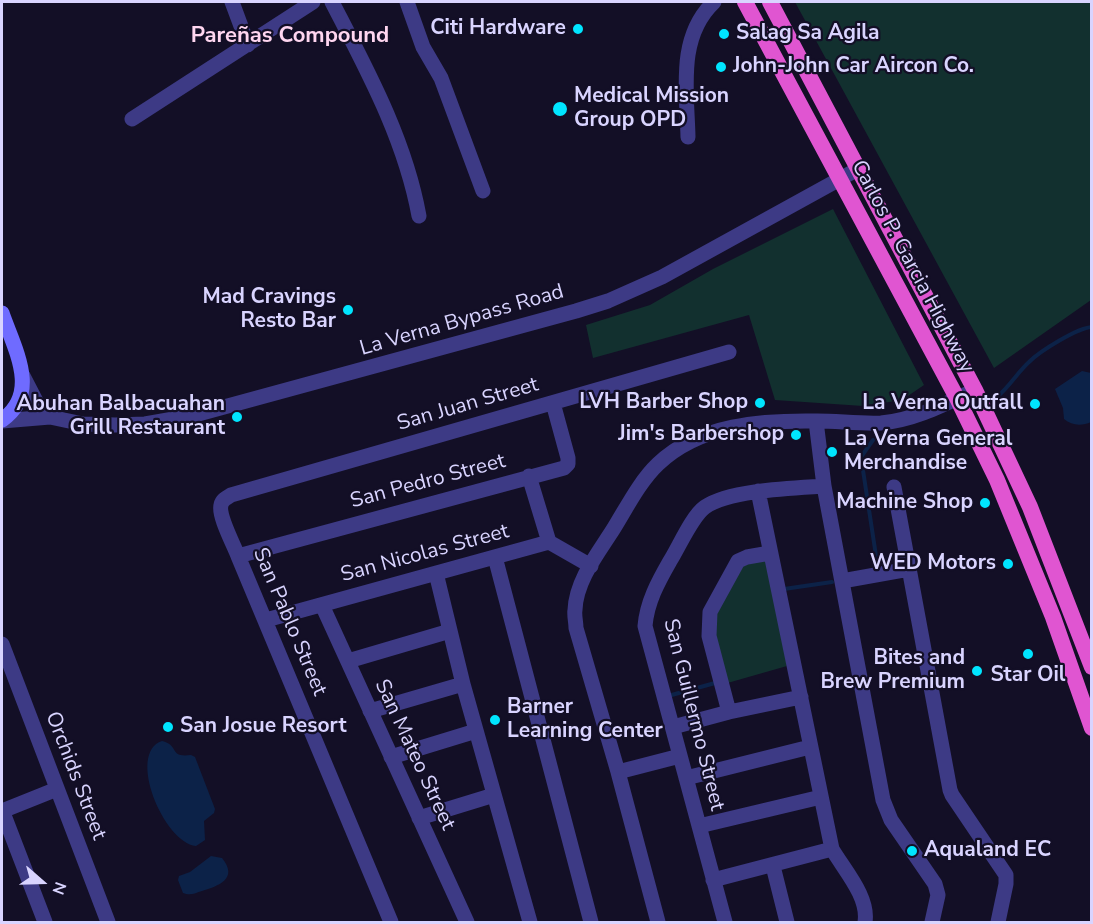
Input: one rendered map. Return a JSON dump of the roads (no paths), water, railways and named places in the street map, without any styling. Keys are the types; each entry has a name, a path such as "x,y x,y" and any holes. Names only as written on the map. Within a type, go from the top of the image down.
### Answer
{"highway":[{"name":"Carlos P. Garcia Highway","path":"745,2 957,398 997,480 1053,616 1092,728"},
{"name":"Carlos P. Garcia Highway","path":"770,2 975,390 1026,498 1092,667"},
{"path":"1053,616 1070,608"}],"main road":[{"path":"2,313 23,376 20,400 2,420"}],"street":[{"path":"232,2 248,45"},
{"path":"132,119 313,2"},
{"path":"332,2 375,86 409,170 419,216"},
{"path":"407,2 423,47 441,78 483,191"},
{"path":"688,137 686,63 690,38 697,23 714,2"},
{"name":"La Verna Bypass Road","path":"2,420 50,417 83,424 115,425 145,424 191,416 576,311 617,298 662,278 858,169"},
{"name":"San Juan Street","path":"221,503 231,495 729,352"},
{"path":"23,376 37,403 50,417"},
{"path":"658,922 576,628 574,609 580,588 591,566 656,466 669,454 691,440 736,426 774,422 869,423 896,420 927,412 975,390"},
{"name":"San Pedro Street","path":"238,556 564,468 568,464 568,458 553,403"},
{"path":"816,421 824,486 883,800 891,820 935,884 938,895 932,922"},
{"path":"529,476 549,542 591,566"},
{"name":"San Guillermo Street","path":"725,922 645,626 650,600 696,517 705,507 758,491 824,486"},
{"path":"894,487 950,790 1006,874 998,922"},
{"path":"758,491 832,849 861,897 866,909 865,922"},
{"name":"San Pablo Street","path":"221,503 222,515 238,556 391,922"},
{"name":"San Nicolas Street","path":"266,620 549,542"},
{"path":"729,712 709,636 710,612 738,561 770,553"},
{"path":"495,557 591,922"},
{"path":"842,582 909,569"},
{"path":"436,573 463,684 530,922"},
{"name":"San Mateo Street","path":"322,605 467,922"},
{"path":"348,661 450,631"},
{"name":"Orchids Street","path":"2,644 108,922"},
{"path":"370,711 463,684"},
{"path":"673,727 729,712 801,697"},
{"path":"392,757 476,730"},
{"path":"686,778 810,747"},
{"path":"618,772 680,756"},
{"path":"45,922 2,810 57,789"},
{"path":"419,818 494,795"},
{"path":"699,826 820,797"},
{"path":"713,880 832,849"},
{"path":"773,866 787,922"}],"water":[{"path":"1082,371 1091,373 1091,422 1077,425 1064,419 1063,408 1055,389"},
{"path":"162,741 171,745 179,755 195,757 215,809 214,813 204,821 205,840 196,846 184,841 172,830 162,815 148,779 148,762 152,749"},
{"path":"211,856 222,858 227,865 227,876 224,880 214,887 195,893 183,893 178,880 179,876 190,872"}],"waterway":[{"path":"997,397 1034,357 1068,336 1092,327"},
{"path":"873,440 861,457 878,569"},
{"path":"784,589 832,582"},
{"path":"668,696 715,683"}],"place":[{"name":"Citi Hardware","path":"578,29"},
{"name":"Salag Sa Agila","path":"724,34"},
{"name":"John-John Car Aircon Co.","path":"721,67"},
{"name":"Medical Mission Group OPD","path":"560,109"},
{"name":"Mad Cravings Resto Bar","path":"348,310"},
{"name":"LVH Barber Shop","path":"760,403"},
{"name":"La Verna Outfall","path":"1035,404"},
{"name":"Abuhan Balbacuahan Grill Restaurant","path":"237,417"},
{"name":"Jim's Barbershop","path":"796,435"},
{"name":"La Verna General Merchandise","path":"832,452"},
{"name":"Machine Shop","path":"985,503"},
{"name":"WED Motors","path":"1008,564"},
{"name":"Star Oil","path":"1028,654"},
{"name":"Bites and Brew Premium","path":"977,671"},
{"name":"Barner Learning Center","path":"495,720"},
{"name":"San Josue Resort","path":"168,727"},
{"name":"Aqualand EC","path":"912,851"}],"district":[{"name":"Pareñas Compound","path":"290,37"}]}
